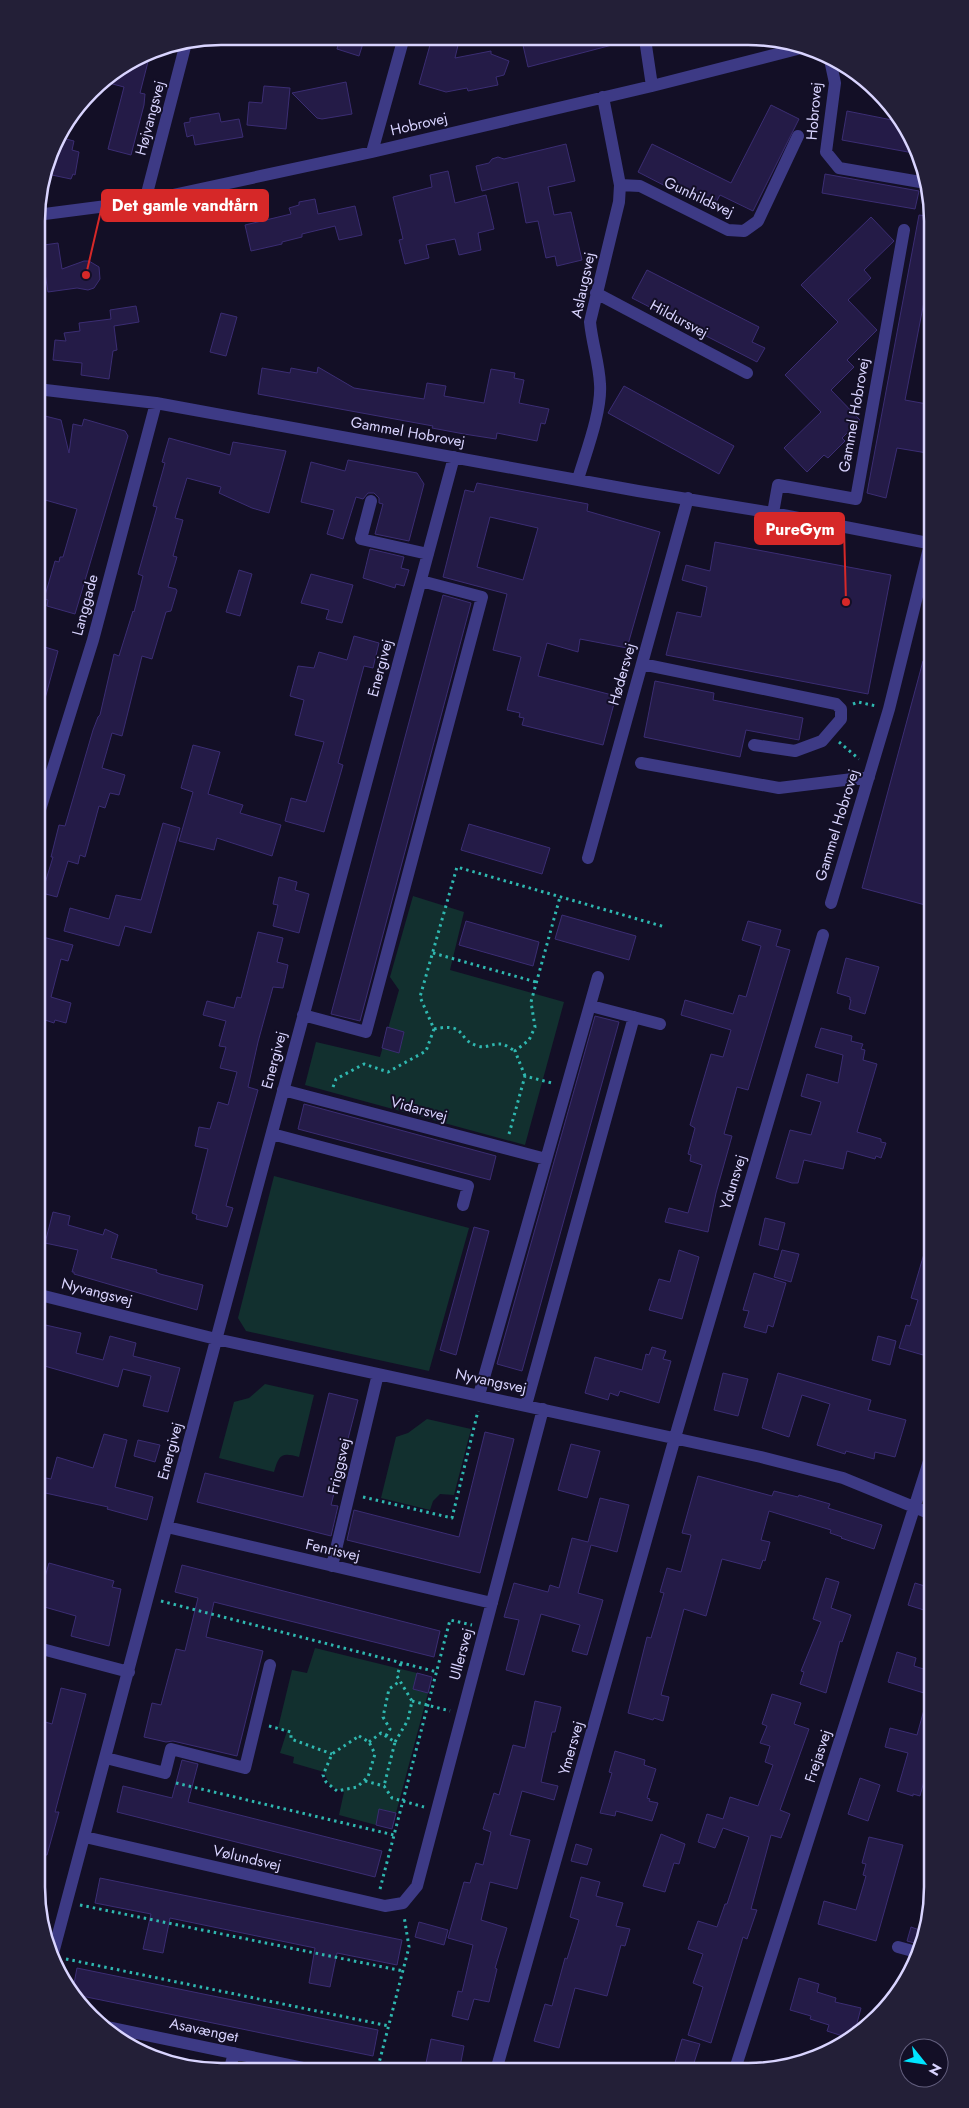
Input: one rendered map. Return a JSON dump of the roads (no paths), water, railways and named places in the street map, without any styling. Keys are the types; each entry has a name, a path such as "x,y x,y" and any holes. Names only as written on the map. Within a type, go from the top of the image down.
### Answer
{"street":[{"path":"372,152 402,45"},
{"path":"647,45 652,86"},
{"name":"Højvangsvej","path":"145,201 185,49"},
{"name":"Hobrovej","path":"45,214 145,201 372,152 652,86 792,50"},
{"name":"Hobrovej","path":"831,66 835,83 826,152 839,168 920,182"},
{"name":"Aslaugsvej","path":"578,479 598,406 600,384 590,322 619,202 620,185 603,97"},
{"name":"Gunhildsvej","path":"620,185 640,186 728,230 744,231 758,222 798,136"},
{"name":"Gammel Hobrovej","path":"773,513 778,485 856,499 904,230"},
{"name":"Hildursvej","path":"596,293 747,373"},
{"name":"Gammel Hobrovej","path":"45,390 156,403 638,491 773,513 924,542"},
{"name":"Langgade","path":"45,794 92,640 156,403"},
{"name":"Energivej","path":"55,1946 454,456"},
{"name":"Hødersvej","path":"588,858 688,498"},
{"path":"371,501 362,539 428,554"},
{"name":"Gammel Hobrovej","path":"831,904 888,709 924,568"},
{"path":"303,1015 366,1032 482,597 420,581"},
{"path":"642,664 836,704 841,710 841,719 822,741 795,751 754,745"},
{"path":"641,763 779,788 870,773"},
{"name":"Ydunsvej","path":"675,1438 823,935"},
{"path":"479,1395 598,977"},
{"path":"591,1006 660,1024"},
{"path":"526,1405 634,1017"},
{"name":"Vidarsvej","path":"283,1090 546,1159"},
{"path":"272,1134 468,1186 463,1205"},
{"name":"Nyvangsvej","path":"45,1296 216,1339 761,1457 843,1478 924,1510"},
{"name":"Friggsvej","path":"332,1566 378,1374"},
{"name":"Ullersvej","path":"402,1903 417,1886 543,1409"},
{"name":"Ymersvej","path":"498,2063 675,1438"},
{"name":"Frejasvej","path":"737,2063 924,1477"},
{"name":"Fenrisvej","path":"167,1527 492,1603"},
{"path":"45,1650 129,1672"},
{"path":"106,1758 165,1773 171,1749 245,1768 270,1665"},
{"name":"Vølundsvej","path":"85,1837 385,1906 402,1903"},
{"path":"898,1947 912,1951"},
{"name":"Asavænget","path":"117,2029 281,2063"},
{"path":"231,2063 234,2053"}],"place":[{"name":"Det gamle vandtårn","path":"86,275"},
{"name":"PureGym","path":"846,602"}]}
